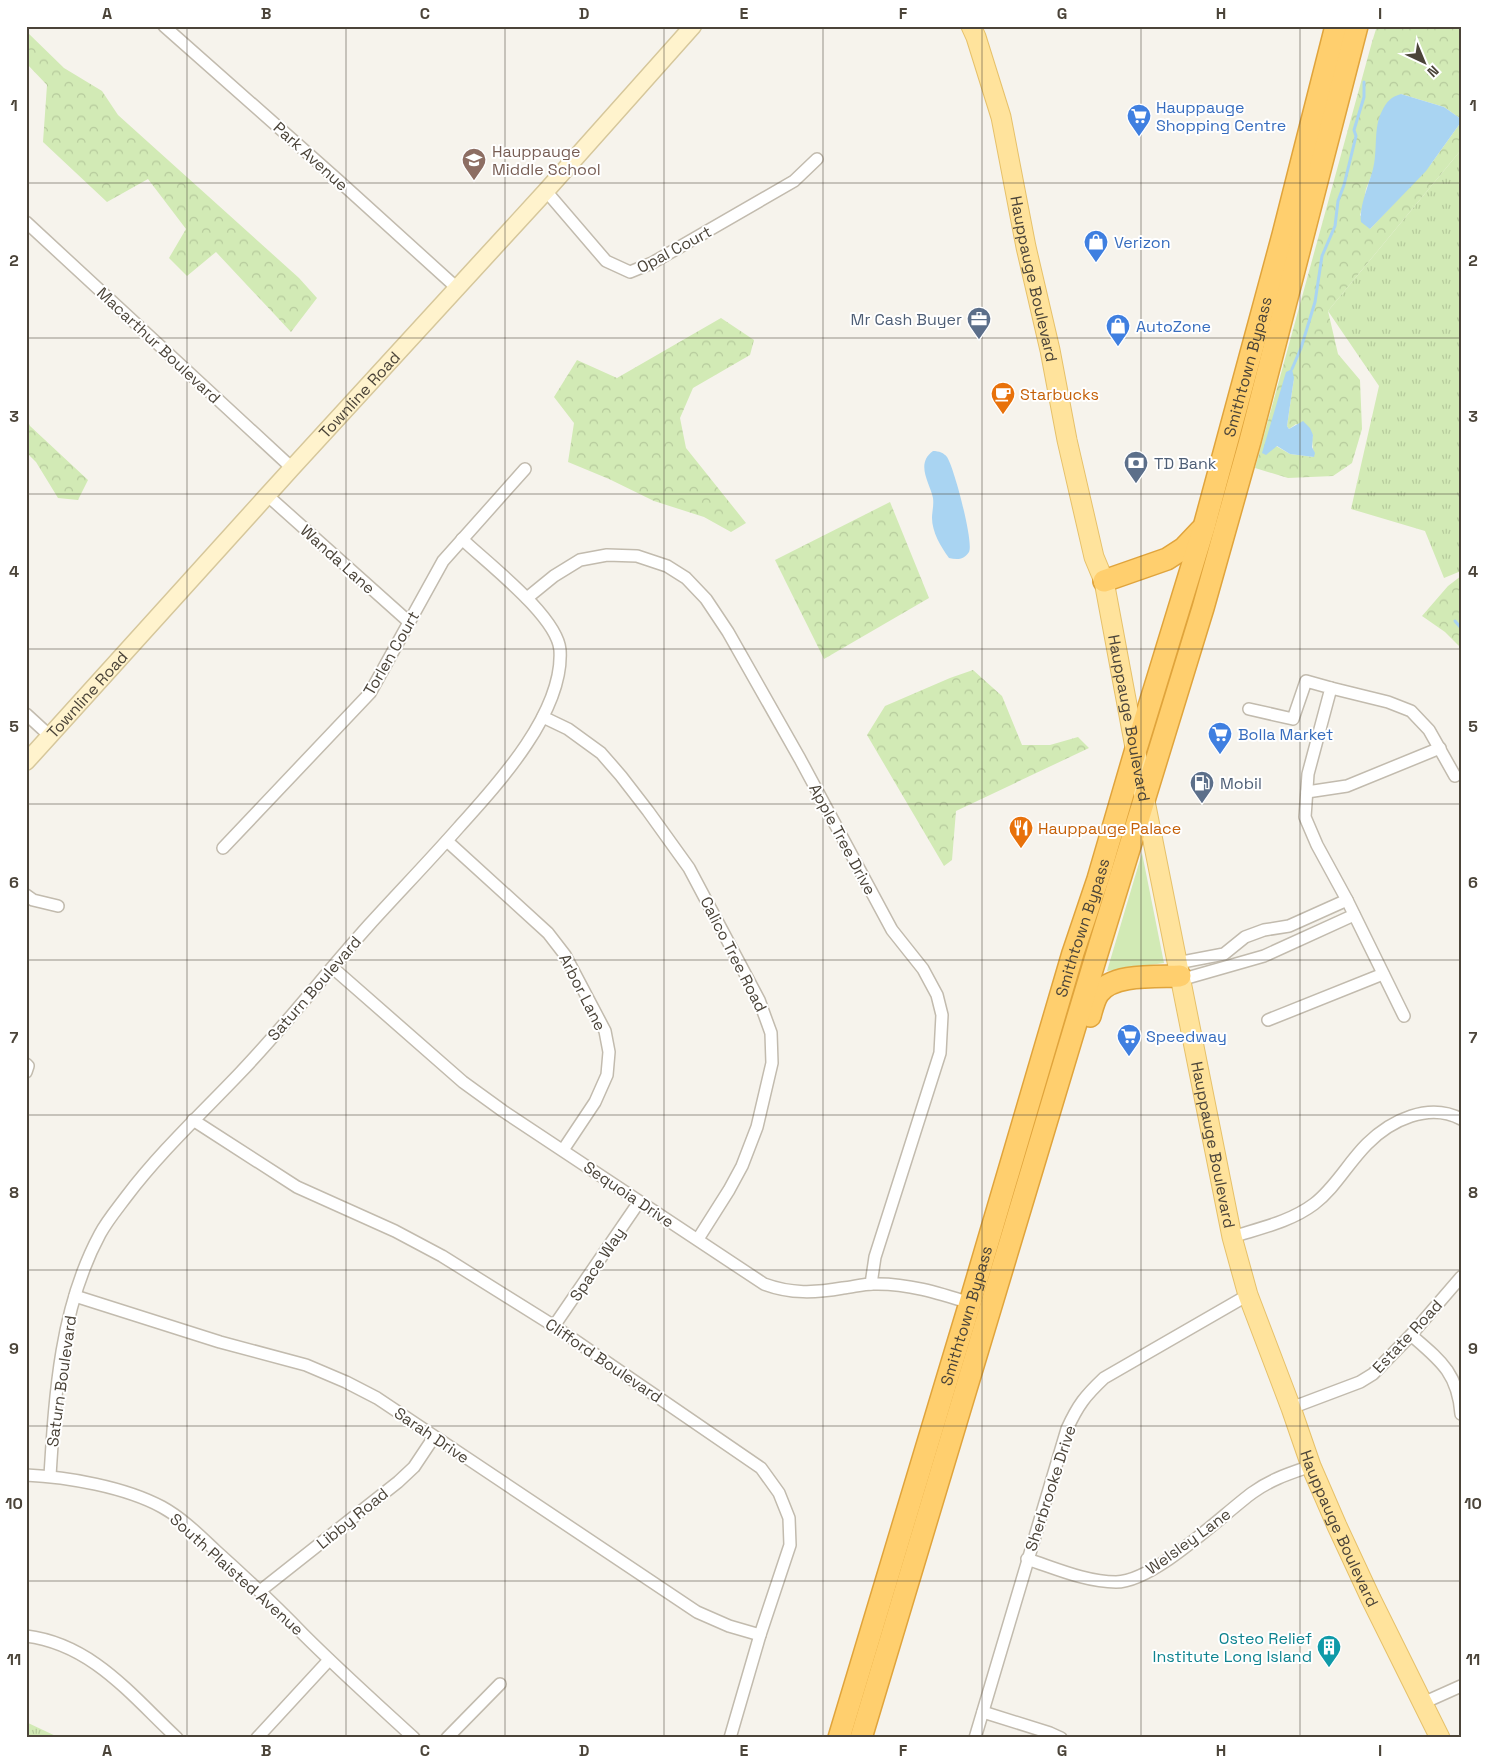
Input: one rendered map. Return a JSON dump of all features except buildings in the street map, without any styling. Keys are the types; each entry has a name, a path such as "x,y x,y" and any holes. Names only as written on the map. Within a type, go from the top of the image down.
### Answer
{"highway":[{"name":"Smithtown Bypass","path":"840,1738 1073,953 1098,879 1204,527 1278,253 1336,26"},
{"name":"Smithtown Bypass","path":"861,1738 1145,801 1235,497 1357,26"},
{"path":"1104,581 1167,559 1184,548 1204,527"},
{"path":"1058,1083 1068,1075 1099,994 1109,984 1129,978 1179,973"}],"main road":[{"name":"Hauppauge Boulevard","path":"970,26 976,36 1000,117 1026,247 1050,350 1067,440 1094,557 1104,581 1145,801 1232,1237 1248,1295 1292,1408 1312,1466 1356,1566 1440,1738"}],"street":[{"name":"Park Avenue","path":"164,26 332,174 457,288"},
{"path":"677,44 686,26"},
{"name":"Townline Road","path":"26,762 546,191 693,26"},
{"name":"Opal Court","path":"546,191 606,261 630,272 652,263 794,181 817,159"},
{"name":"Macarthur Boulevard","path":"26,222 292,468"},
{"name":"Torlen Court","path":"223,848 370,694 443,561 525,469"},
{"name":"Wanda Lane","path":"268,496 409,622"},
{"name":"Saturn Boulevard","path":"50,1476 66,1325 75,1296 98,1238 106,1224 144,1173 241,1072 498,783 522,752 543,717 556,681 560,662 560,646 550,624 527,598 462,539"},
{"name":"Apple Tree Drive","path":"527,598 554,576 580,560 607,555 637,556 667,566 686,578 706,599 728,632 892,930 923,969 937,995 942,1015 940,1053 875,1257 871,1284"},
{"path":"1249,709 1293,719 1306,681 1388,702 1411,711 1429,730 1455,776"},
{"path":"1331,688 1308,774 1305,817 1317,845 1347,900 1404,1016"},
{"path":"26,714 50,736"},
{"name":"Calico Tree Road","path":"543,717 568,729 601,753 622,776 664,832 689,868 759,1000 771,1032 772,1063 757,1127 742,1166 698,1238"},
{"path":"1307,792 1347,786 1440,748"},
{"name":"Arbor Lane","path":"447,841 554,940 565,955 605,1031 609,1052 607,1075 595,1102 563,1150"},
{"path":"26,895 32,900 58,906"},
{"path":"1179,973 1224,954 1245,937 1272,928 1290,926 1347,900"},
{"path":"1179,973 1230,967 1264,956 1354,915"},
{"path":"1272,928 1278,949"},
{"name":"Sequoia Drive","path":"333,968 463,1082 503,1111 639,1202 698,1238 764,1284 781,1290 805,1292 871,1284 897,1284 922,1289 970,1304"},
{"path":"1268,1020 1383,974"},
{"path":"26,1064 28,1066 26,1072"},
{"path":"1232,1237 1290,1219 1314,1204 1335,1183 1368,1143 1393,1125 1417,1113 1434,1112 1461,1119"},
{"name":"Clifford Boulevard","path":"193,1120 297,1187 394,1230 442,1256 554,1326 761,1468 780,1493 789,1518 790,1545 760,1634 730,1738"},
{"name":"Space Way","path":"554,1326 639,1202"},
{"name":"Estate Road","path":"1292,1408 1360,1382 1373,1374 1411,1335 1461,1278"},
{"name":"Sherbrooke Drive","path":"975,1738 1067,1429 1077,1407 1104,1378 1248,1295"},
{"name":"Sarah Drive","path":"75,1296 220,1342 306,1365 346,1382 377,1398 697,1612 729,1626 760,1634"},
{"path":"1411,1335 1440,1361 1454,1381 1461,1414"},
{"name":"Libby Road","path":"260,1591 398,1482 414,1466 434,1437"},
{"name":"Welsley Lane","path":"1027,1559 1094,1579 1117,1582 1141,1576 1168,1560 1254,1492 1275,1479 1312,1466"},
{"name":"South Plaisted Avenue","path":"26,1475 50,1476 104,1487 163,1507 192,1528 260,1591 329,1660 414,1738"},
{"path":"26,1636 44,1638 75,1650 102,1667 177,1738"},
{"path":"257,1738 329,1660"},
{"path":"447,1738 500,1684"},
{"path":"1423,1703 1461,1686"},
{"path":"983,1712 1050,1733 1060,1738"}],"green space":[{"path":"1377,26 1461,26 1461,119 1444,107 1401,94 1377,132 1374,169 1366,189 1360,215 1370,229 1431,164 1461,122 1461,150 1328,311 1338,354 1360,380 1362,429 1352,463 1333,476 1288,478 1255,468","holes":["1294,378 1287,426 1289,429 1296,424 1313,435 1314,457 1290,454 1276,446"]},
{"path":"26,31 64,68 102,91 118,115 299,278 317,298 291,332 216,252 187,276 169,258 186,229 148,179 107,202 43,142 47,85 26,63"},
{"path":"1461,150 1461,571 1444,578 1425,531 1351,509 1379,386 1328,311"},
{"path":"721,318 754,340 750,355 693,388 680,418 686,448 746,523 731,532 704,517 654,501 568,462 574,423 554,397 577,360 617,378"},
{"path":"26,417 30,426 88,480 78,500 58,498 36,462 26,452"},
{"path":"890,502 929,598 824,659 775,560"},
{"path":"1461,576 1461,648 1445,632 1422,616 1448,586"},
{"path":"973,670 1002,696 1022,745 1050,745 1078,737 1089,748 956,811 952,860 944,866 867,735 885,706"},
{"path":"1142,853 1164,963 1107,971"},
{"path":"26,1722 60,1738 26,1738"}],"water":[{"path":"1401,94 1444,107 1461,119 1461,122 1426,171 1370,229 1361,222 1361,216 1373,169 1379,118 1388,102"},
{"path":"1292,369 1294,378 1287,426 1289,429 1303,421 1310,428 1313,435 1312,447 1315,453 1314,457 1290,454 1277,446 1266,455 1262,453 1286,372"},
{"path":"933,451 941,452 947,457 963,505 970,546 969,552 960,559 949,558 935,534 932,518 933,498 924,468 928,456"}],"waterway":[{"path":"1292,369 1301,348 1315,302 1322,256 1335,226 1338,201 1344,185 1356,136 1354,130 1364,97 1364,82"},
{"path":"1455,621 1461,628"}],"place":[{"name":"Hauppauge Shopping Centre","path":"1139,137"},
{"name":"Hauppauge Middle School","path":"474,181"},
{"name":"Verizon","path":"1096,263"},
{"name":"Mr Cash Buyer","path":"979,340"},
{"name":"AutoZone","path":"1118,347"},
{"name":"Starbucks","path":"1003,415"},
{"name":"TD Bank","path":"1136,484"},
{"name":"Bolla Market","path":"1220,755"},
{"name":"Mobil","path":"1202,804"},
{"name":"Hauppauge Palace","path":"1021,849"},
{"name":"Speedway","path":"1129,1057"},
{"name":"Osteo Relief Institute Long Island","path":"1329,1668"}]}
